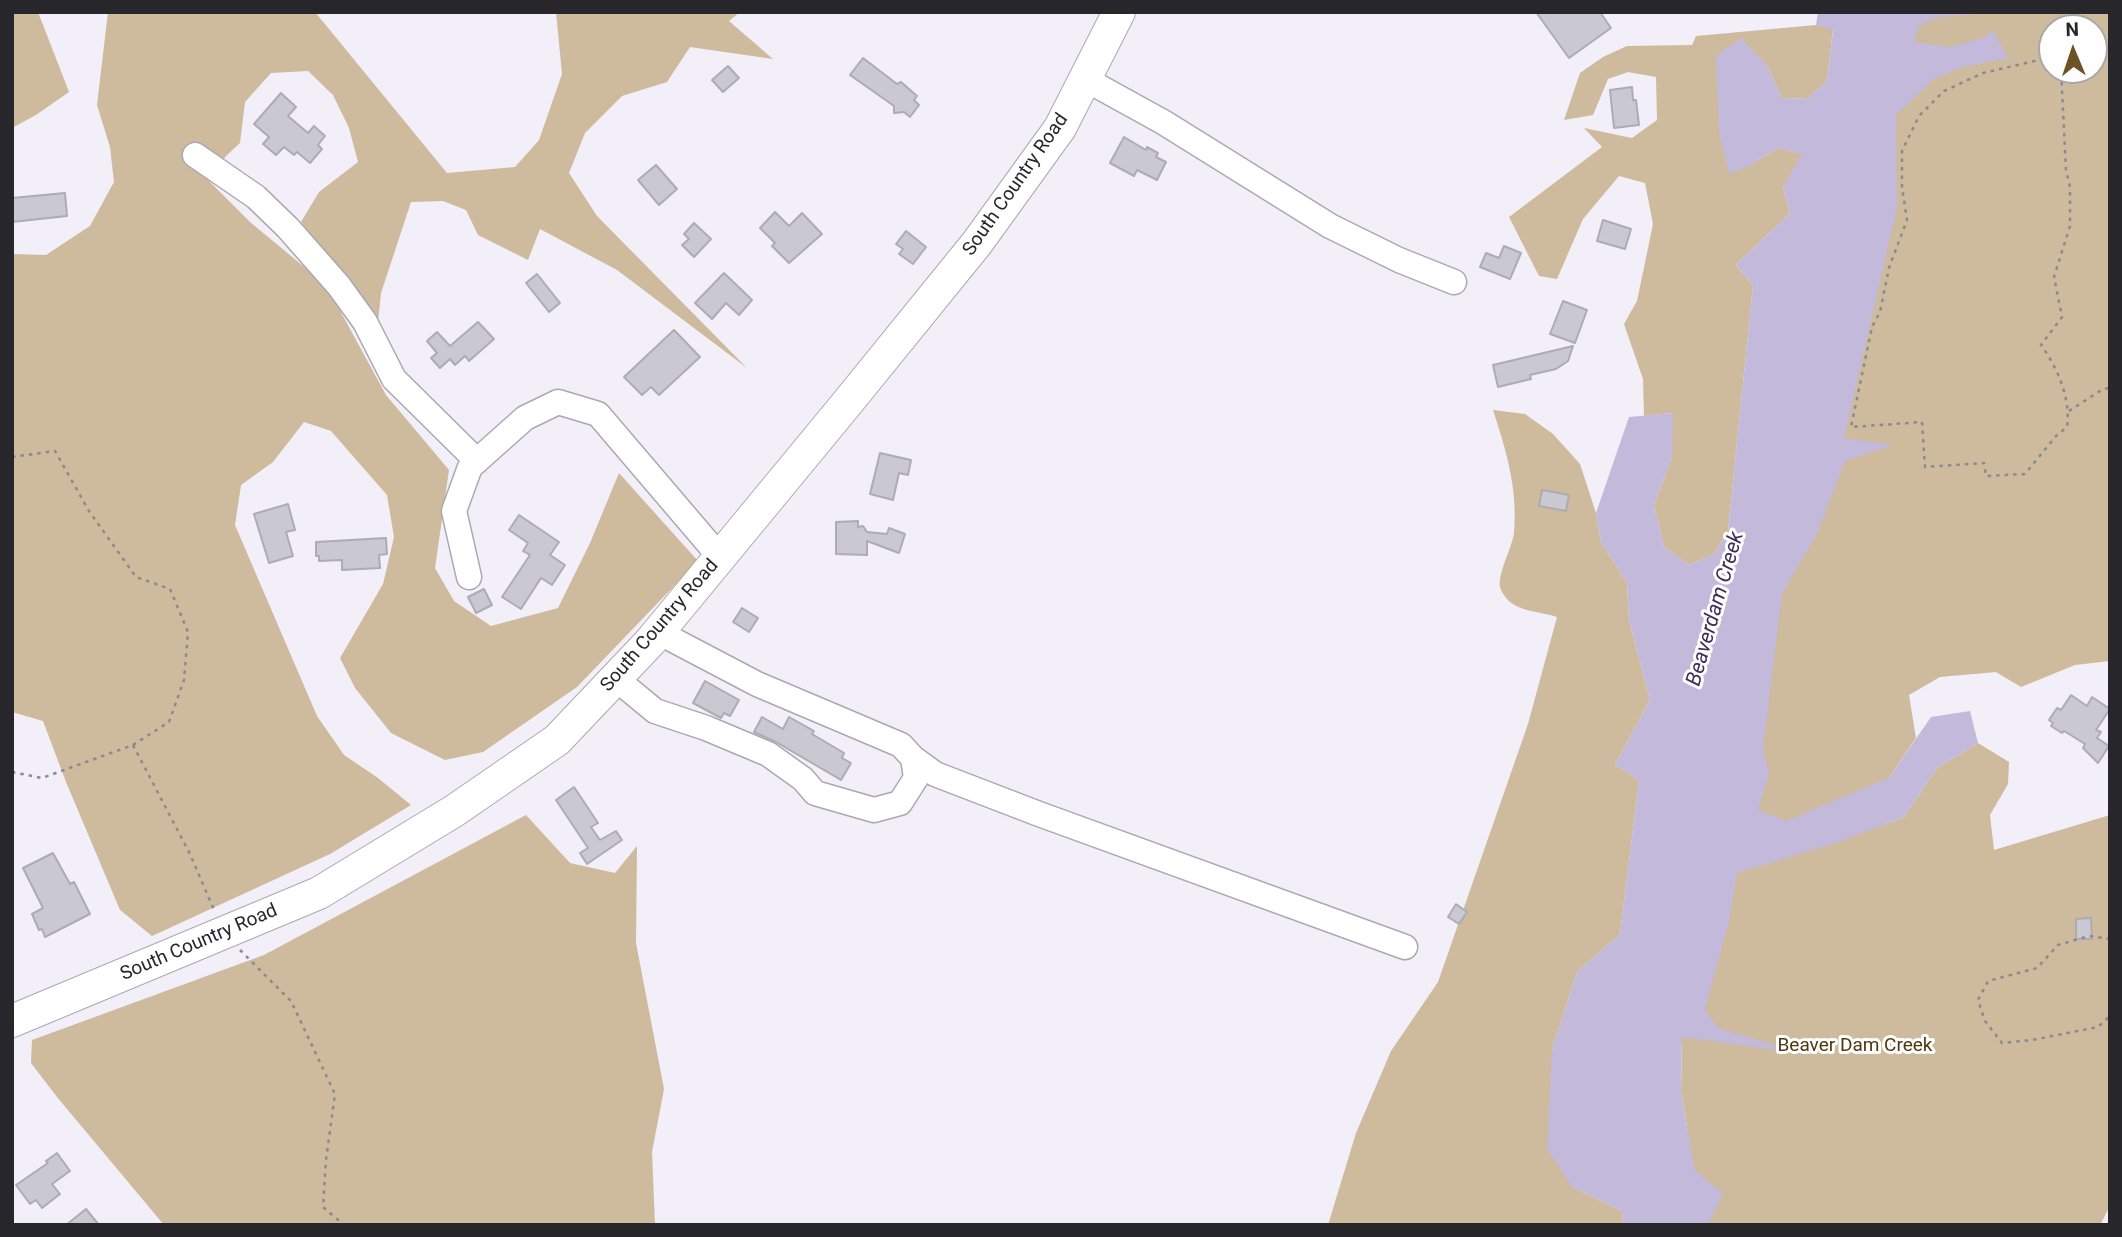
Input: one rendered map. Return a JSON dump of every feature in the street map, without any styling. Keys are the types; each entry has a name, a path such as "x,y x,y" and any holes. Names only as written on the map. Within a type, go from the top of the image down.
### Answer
{"main road":[{"name":"South Country Road","path":"12,1021 319,893 454,811 557,740 658,632 976,243 1060,128 1119,12"}],"lane":[{"path":"1085,79 1163,122 1329,226 1399,260 1454,282"},
{"path":"195,155 256,197 288,229 340,286 365,322 394,379 477,461"},
{"path":"469,577 454,511 470,467 525,418 558,402 598,414 720,557"},
{"path":"658,632 757,684 901,746 935,774 1405,947"},
{"path":"615,678 655,711 706,728 768,754 803,779 815,793 874,810 900,803 916,778 913,758"}],"path":[{"path":"2038,60 1983,74 1944,91 1919,116 1902,151 1902,187 1907,220 1889,268 1880,312 1872,327 1851,427 1923,422 1925,467 1984,463 1986,476 2025,474 2056,436 2067,427 2069,411 2054,363 2041,345 2062,317 2054,277 2070,226 2070,187 2066,170 2062,84"},
{"path":"2069,411 2103,389 2110,388"},
{"path":"12,457 55,451 89,511 136,577 170,589 188,632 184,680 169,722 133,745 42,778 12,772"},
{"path":"133,745 190,853 224,933 290,1001 335,1094 323,1207 344,1225"},
{"path":"2110,939 2090,936 2058,945 2037,968 1988,981 1978,1000 1985,1021 2002,1043 2098,1027 2110,1016"}],"green space":[{"path":"12,12 38,12 69,92 12,128"},
{"path":"108,12 315,12 447,173 515,167 539,140 562,74 556,12 740,12 729,21 773,59 690,47 667,82 622,96 585,133 569,173 597,216 747,368 617,270 540,229 528,260 478,235 466,210 443,201 411,202 381,293 378,323 301,222 319,192 358,162 349,128 333,95 308,71 271,73 245,102 240,143 207,179 250,222 326,285 386,395 449,470 435,568 454,601 491,626 558,608 590,543 619,473 698,561 577,687 483,752 445,760 391,733 355,688 340,658 383,584 394,537 387,495 331,431 304,422 273,462 241,485 235,525 317,716 344,755 411,805 330,854 152,936 120,910 43,721 12,712 12,254 46,255 90,226 114,182 110,147 97,105"},
{"name":"Beaver Dam Creek","path":"1915,12 2110,12 2110,661 2075,665 2021,687 1996,672 1940,677 1909,695 1916,738 1889,778 1883,825 1904,817 1937,768 1978,743 2009,762 2008,784 1990,815 1994,850 2110,815 2110,1206 2100,1225 1694,1225 1687,1126 1681,1093 1682,1044 1678,993 1766,591"},
{"path":"1816,25 1833,29 1827,81 1808,98 1782,99 1767,65 1747,167 1778,148 1803,154 1783,187 1790,213 1736,265 1753,285 1728,531 1714,554 1689,565 1664,547 1654,505 1672,457 1672,413 1644,416 1643,379 1624,324 1637,301 1653,224 1645,183 1619,176 1583,219 1557,279 1539,276 1509,217 1602,147 1584,128 1632,138 1657,120 1656,77 1628,72 1608,79 1593,115 1564,120 1580,73 1603,57 1627,46 1692,45 1696,36"},
{"path":"1493,410 1525,414 1553,434 1580,464 1596,513 1601,542 1627,583 1629,620 1650,700 1615,765 1639,780 1620,934 1577,972 1552,1050 1572,1187 1622,1211 1623,1225 1328,1225 1356,1133 1391,1051 1438,982 1528,724 1557,617 1518,607 1511,603 1501,590 1500,578 1513,538 1515,516 1513,485"},
{"path":"526,815 570,863 615,873 637,846 636,943 664,1089 652,1152 655,1225 164,1225 31,1063 32,1040 264,955"}],"water":[{"name":"Beaverdam Creek","path":"1818,12 1999,12 1934,18 1918,27 1915,42 1950,47 1985,37 1993,30 2008,58 1960,68 1934,79 1896,115 1897,207 1844,438 1893,445 1845,461 1817,534 1782,594 1763,749 1769,774 1758,810 1786,821 1889,778 1931,717 1970,711 1978,743 1937,768 1904,817 1836,843 1737,873 1729,922 1705,1009 1718,1028 1805,1054 1682,1037 1681,1093 1695,1171 1723,1193 1708,1225 1623,1225 1622,1211 1572,1187 1547,1149 1552,1050 1577,972 1620,934 1639,780 1615,765 1650,700 1629,620 1627,583 1601,542 1596,513 1629,417 1673,413 1672,457 1654,505 1664,547 1689,565 1714,554 1728,531 1753,285 1736,265 1790,213 1783,187 1802,154 1778,148 1747,167 1729,174 1719,133 1716,56 1741,38 1767,65 1782,99 1808,98 1827,81 1833,30 1816,25"}],"building":[{"path":"1536,12 1600,12 1611,28 1569,58"},
{"path":"863,58 897,84 901,82 917,96 914,100 919,105 910,117 904,112 894,113 894,106 850,75"},
{"path":"728,66 739,78 723,92 712,80"},
{"path":"1632,87 1639,125 1614,128 1610,90"},
{"path":"281,93 296,107 288,116 308,133 314,126 325,136 318,145 322,149 310,163 297,152 294,155 284,147 276,155 263,144 269,137 254,124"},
{"path":"1124,137 1146,150 1147,147 1158,153 1156,157 1166,162 1157,180 1137,170 1134,176 1110,163"},
{"path":"656,165 677,189 659,205 638,180"},
{"path":"65,193 67,216 12,222 12,198"},
{"path":"775,212 789,226 802,213 822,234 789,263 772,246 775,243 760,228"},
{"path":"1603,220 1631,229 1625,249 1597,241"},
{"path":"694,223 711,239 694,257 682,245 689,239 684,234"},
{"path":"906,231 926,247 913,264 899,254 903,249 896,244"},
{"path":"1504,246 1521,253 1510,279 1480,267 1486,253 1499,258"},
{"path":"724,273 752,300 739,315 726,303 712,319 695,303"},
{"path":"537,274 560,303 549,312 526,283"},
{"path":"1563,301 1587,310 1575,343 1550,334"},
{"path":"478,322 494,339 469,361 465,356 455,365 450,359 440,368 431,358 437,353 427,341 437,332 450,346"},
{"path":"674,330 700,357 659,395 651,387 642,395 624,377"},
{"path":"1573,346 1568,361 1556,369 1530,375 1531,379 1498,387 1493,365"},
{"path":"880,453 911,460 908,475 899,473 893,500 870,494"},
{"path":"1542,490 1569,495 1566,511 1539,506"},
{"path":"288,504 295,530 286,532 293,556 269,563 254,514"},
{"path":"519,515 559,542 550,555 565,565 552,585 541,578 521,609 502,597 530,555 523,551 528,543 509,530"},
{"path":"858,521 858,527 863,526 867,532 887,534 889,528 905,534 899,553 867,541 867,555 836,554 836,522"},
{"path":"386,538 387,554 379,555 380,568 342,570 342,560 319,561 319,556 316,556 316,542"},
{"path":"484,589 492,605 476,613 468,597"},
{"path":"742,608 758,618 749,632 733,622"},
{"path":"705,681 739,700 730,716 724,713 721,718 693,703"},
{"path":"2071,695 2087,706 2092,697 2110,709 2096,730 2101,732 2097,738 2109,746 2098,763 2083,748 2085,744 2051,726 2053,723 2049,720 2057,708 2061,710"},
{"path":"762,717 783,729 789,717 844,753 842,758 851,763 841,780 754,732"},
{"path":"574,787 598,823 591,827 600,840 616,831 622,840 587,864 580,853 588,848 556,800"},
{"path":"53,853 70,884 74,882 90,914 45,937 32,914 43,908 23,868"},
{"path":"1456,904 1467,912 1459,924 1448,917"},
{"path":"2091,918 2092,939 2076,939 2076,919"},
{"path":"57,1153 70,1171 52,1184 60,1194 42,1208 36,1200 30,1204 16,1185 48,1163 46,1161"},
{"path":"86,1209 99,1225 66,1225"}]}
